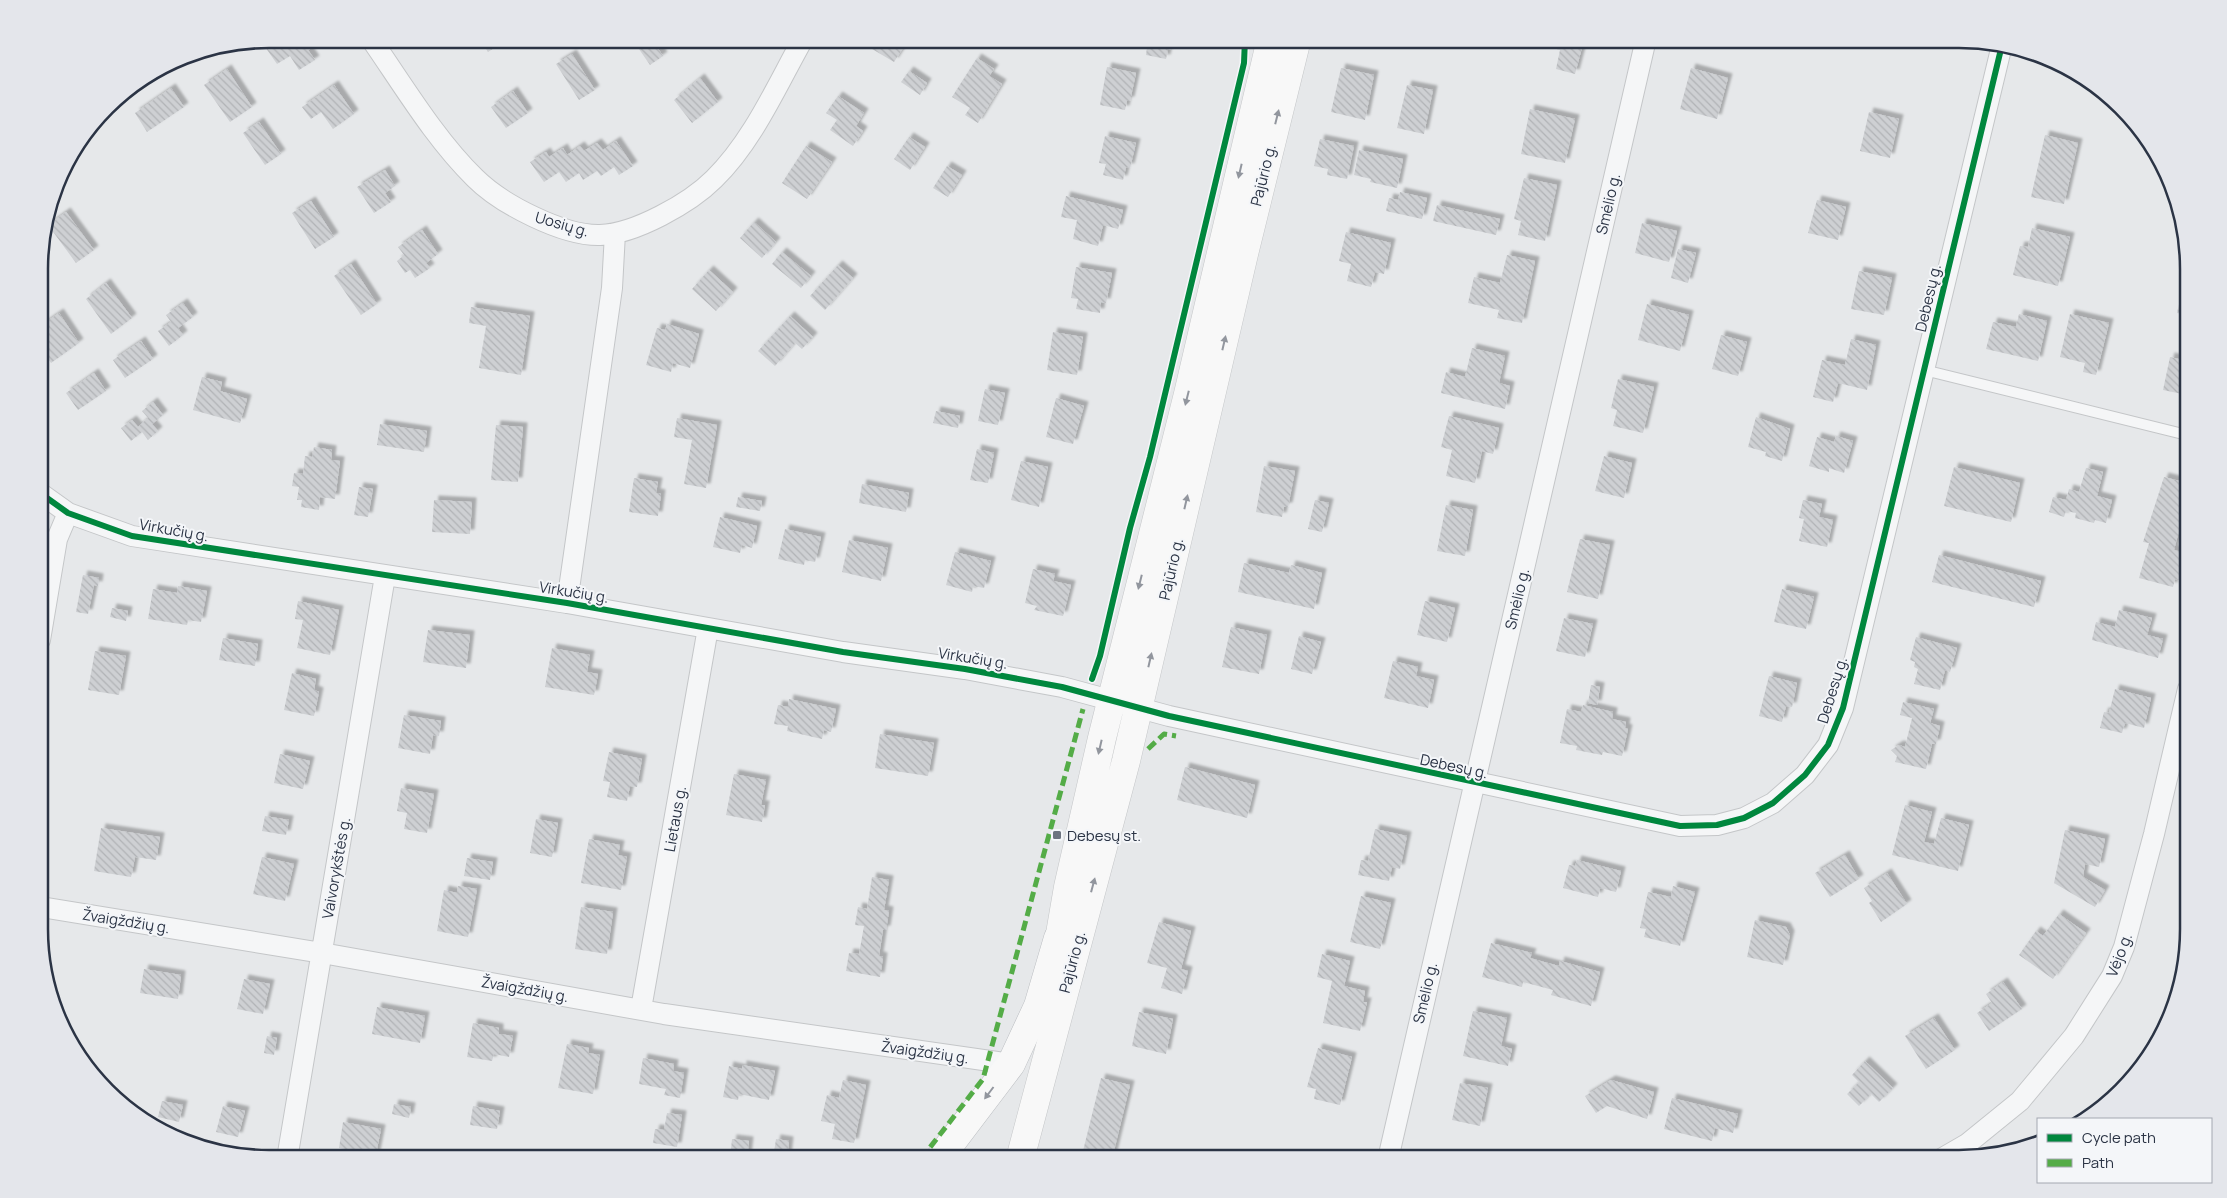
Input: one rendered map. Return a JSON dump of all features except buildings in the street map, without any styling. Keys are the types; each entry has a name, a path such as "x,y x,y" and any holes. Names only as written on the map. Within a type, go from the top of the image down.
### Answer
{"main road":[{"name":"Pajūrio g.","path":"1035,1098 1058,938 1111,700 1188,394 1269,48"},
{"name":"Pajūrio g.","path":"1022,1150 1139,708 1244,254 1295,48"},
{"path":"946,1150 1011,1064 1038,1006 1058,938"}],"street":[{"name":"Uosių g.","path":"377,48 458,160 476,180 519,210 538,219 577,231 599,235 615,233 640,225 680,203 715,179 755,124 799,48"},
{"name":"Smėlio g.","path":"1390,1150 1644,48"},
{"name":"Debesų g.","path":"1111,700 1139,708 1474,783 1680,826 1708,826 1744,818 1773,803 1805,775 1828,745 1843,708 2000,52"},
{"path":"567,603 612,288 615,233"},
{"name":"Virkučių g.","path":"48,499 68,513 132,536 567,603 843,652 965,669 1062,686 1111,700"},
{"path":"48,592 57,539 68,513"},
{"name":"Vaivorykštės g.","path":"289,1150 385,576"},
{"name":"Lietaus g.","path":"641,1009 708,628"},
{"name":"Vėjo g.","path":"1957,1150 1967,1144 2020,1101 2074,1036 2112,976 2124,947 2180,722"},
{"name":"Žvaigždžių g.","path":"48,908 322,953 641,1009 1011,1064"}],"lane":[{"path":"1924,370 2180,433"}],"marked path":[{"path":"928,1150 983,1079 1083,709"},
{"path":"1148,749 1164,734 1176,736"}],"cycle path":[{"path":"1092,679 1100,656 1130,528 1150,457 1244,63 1245,48"},
{"path":"48,499 68,513 132,536 567,603 843,652 965,669 1062,687 1169,716 1680,826 1717,825 1744,818 1773,803 1805,775 1828,745 1843,708 2000,52"}],"place":[{"name":"Debesų st.","path":"1057,835"}]}
